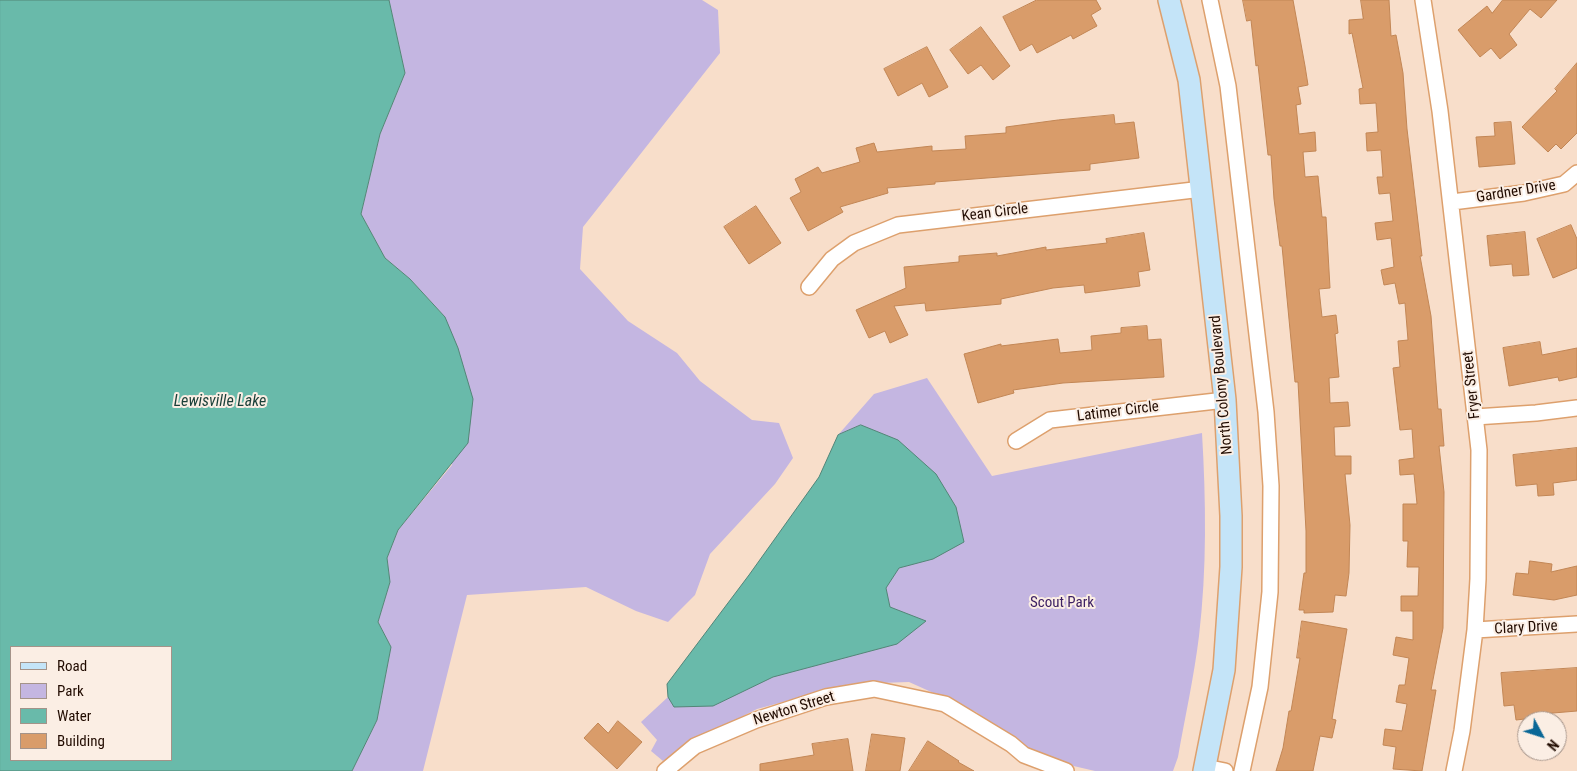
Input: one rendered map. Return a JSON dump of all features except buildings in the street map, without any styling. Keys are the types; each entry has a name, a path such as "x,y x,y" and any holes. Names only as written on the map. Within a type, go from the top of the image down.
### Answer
{"main road":[{"name":"North Colony Boulevard","path":"1170,0 1189,80 1202,189 1225,400 1231,516 1231,567 1224,670 1204,769"}],"street":[{"path":"1210,0 1228,86 1266,412 1271,486 1270,592 1261,678 1242,771"},
{"name":"Fryer Street","path":"1423,0 1429,31 1452,202 1479,450 1480,496 1475,630 1462,731 1454,771"},
{"name":"Gardner Drive","path":"1452,202 1524,193 1564,184 1577,173"},
{"name":"Kean Circle","path":"809,287 832,260 854,243 898,225 1202,189"},
{"name":"Latimer Circle","path":"1016,441 1050,420 1225,400"},
{"path":"1475,417 1577,408"},
{"name":"Clary Drive","path":"1475,630 1577,624"},
{"name":"Newton Street","path":"664,771 694,746 756,720 826,697 874,690 945,704 1011,744 1024,755 1066,771"},
{"path":"1204,769 1225,771"}],"green space":[{"path":"389,0 702,0 718,10 720,53 583,227 580,269 628,321 677,353 700,381 752,420 779,423 793,458 775,484 710,554 695,595 668,622 636,611 586,587 467,595 423,771 352,771 377,720 391,647 378,622 390,582 387,558 398,530 452,465 445,317 410,279 385,258 361,214 380,134 405,73"},
{"name":"Scout Park","path":"927,378 992,476 1202,433 1205,535 1202,611 1192,682 1178,757 1173,771 1095,771 1065,764 1020,745 976,712 909,682 850,684 757,709 698,739 663,761 651,751 657,740 641,722 668,697 667,684 749,575 819,477 838,435 874,394"}],"water":[{"name":"Lewisville Lake","path":"0,0 389,0 405,73 380,134 361,214 385,258 410,279 445,317 458,348 473,399 468,443 398,530 387,558 390,582 378,622 391,647 377,720 352,771 0,771"},
{"path":"861,425 898,440 936,474 956,507 964,542 933,559 899,568 886,588 890,607 926,621 897,644 773,677 713,706 674,707 668,697 667,684 749,575 819,477 838,435"}]}
